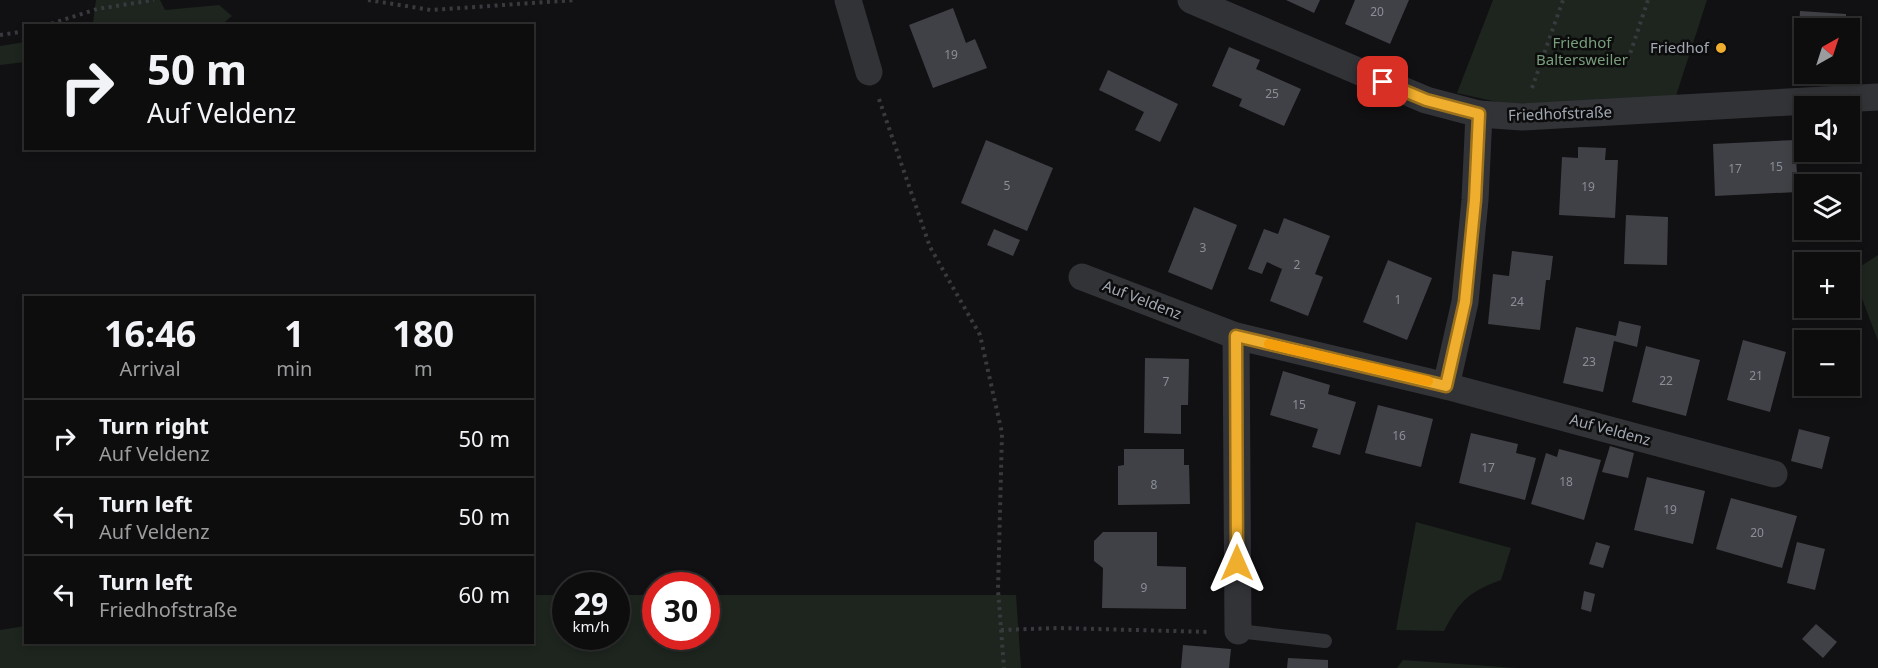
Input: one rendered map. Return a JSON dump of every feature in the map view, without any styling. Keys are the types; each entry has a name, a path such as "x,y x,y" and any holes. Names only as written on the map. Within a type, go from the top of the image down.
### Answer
{"street":[{"path":"848,0 870,72"},
{"name":"Friedhofstraße","path":"1191,0 1426,100 1479,114 1522,117 1878,97"},
{"path":"1446,386 1465,302 1475,200 1479,114"},
{"name":"Auf Veldenz","path":"1082,277 1236,336 1446,386 1774,474"},
{"path":"1236,336 1238,631"}],"lane":[{"path":"1238,631 1325,641"}],"path":[{"path":"50,24 98,9 154,0"},
{"path":"368,0 431,10 576,0"},
{"path":"1522,117 1563,0"},
{"path":"1628,60 1648,0"},
{"path":"0,35 24,31"},
{"path":"870,72 930,247 980,335 1002,433 998,590 1004,668"},
{"path":"1002,630 1238,631"}],"green space":[{"path":"96,0 160,0 165,10 219,5 232,16 222,24 90,24 93,23"},
{"name":"Friedhof Baltersweiler","path":"1493,0 1707,0 1674,102 1506,104 1457,93"},
{"path":"24,42 24,62 0,65 0,46"},
{"path":"1878,255 1878,341 1860,293 1860,267"},
{"path":"1416,522 1511,548 1501,580 1466,598 1444,631 1396,630"},
{"path":"534,595 552,595 552,650 630,650 630,595 642,595 642,650 720,650 720,595 1016,595 1021,668 0,668 0,630 24,626 24,644 534,644"},
{"path":"1403,660 1517,668 1397,668"}],"building":[{"path":"1286,0 1320,0 1314,13"},
{"path":"1355,0 1409,0 1390,44 1345,24"},
{"path":"953,8 966,43 975,39 987,68 933,88 909,25"},
{"path":"1800,11 1846,14 1846,18 1800,18"},
{"path":"1229,47 1260,60 1256,69 1301,89 1284,126 1239,106 1242,99 1212,86"},
{"path":"1108,70 1178,104 1160,142 1135,130 1144,112 1099,90"},
{"path":"986,140 1053,168 1027,231 961,203"},
{"path":"1794,140 1794,162 1796,162 1797,174 1794,174 1794,192 1715,196 1713,144"},
{"path":"1578,147 1606,148 1605,160 1618,160 1615,218 1559,215 1562,157 1578,158"},
{"path":"1194,207 1237,225 1212,290 1168,272"},
{"path":"1626,215 1668,217 1667,265 1624,264"},
{"path":"1284,218 1330,236 1315,274 1323,277 1308,316 1270,301 1282,269 1267,262 1262,274 1248,269 1264,229 1278,234"},
{"path":"994,229 1020,240 1013,256 987,245"},
{"path":"1512,251 1553,256 1550,280 1546,280 1540,330 1488,324 1493,274 1509,276"},
{"path":"1388,260 1432,278 1407,340 1363,322"},
{"path":"1619,321 1641,326 1637,347 1614,341 1603,392 1563,383 1576,327 1616,336"},
{"path":"1743,340 1786,352 1770,412 1727,400"},
{"path":"1646,346 1700,360 1686,416 1632,402"},
{"path":"1145,358 1189,359 1188,405 1181,405 1181,434 1144,433"},
{"path":"1283,371 1330,385 1328,394 1356,402 1340,455 1312,447 1318,429 1270,415"},
{"path":"1378,405 1433,419 1421,467 1365,453"},
{"path":"1799,429 1830,437 1822,469 1791,461"},
{"path":"1471,433 1518,444 1516,453 1536,458 1525,500 1459,483"},
{"path":"1610,446 1634,453 1628,478 1602,472"},
{"path":"1124,449 1184,449 1184,465 1189,465 1190,504 1118,505 1118,466 1124,465"},
{"path":"1559,449 1601,460 1584,520 1531,504 1546,453 1557,457"},
{"path":"1647,477 1705,491 1693,544 1634,530"},
{"path":"1731,498 1797,516 1782,568 1716,549"},
{"path":"1103,532 1157,532 1157,566 1186,567 1186,609 1102,608 1103,568 1094,561 1094,541"},
{"path":"1596,542 1610,546 1603,568 1589,564"},
{"path":"1797,542 1825,549 1815,590 1787,583"},
{"path":"1584,591 1595,594 1591,612 1581,609"},
{"path":"1816,624 1837,642 1823,658 1802,639"},
{"path":"1183,645 1231,649 1229,668 1181,668"},
{"path":"1288,658 1328,660 1328,668 1287,668"}],"slow traffic":[{"path":"1269,344 1428,381"}],"place":[{"name":"Friedhof","path":"1721,48"}],"route":[{"path":"1237,563 1236,336 1446,386 1465,302 1475,200 1479,114 1426,100 1383,82"}]}
